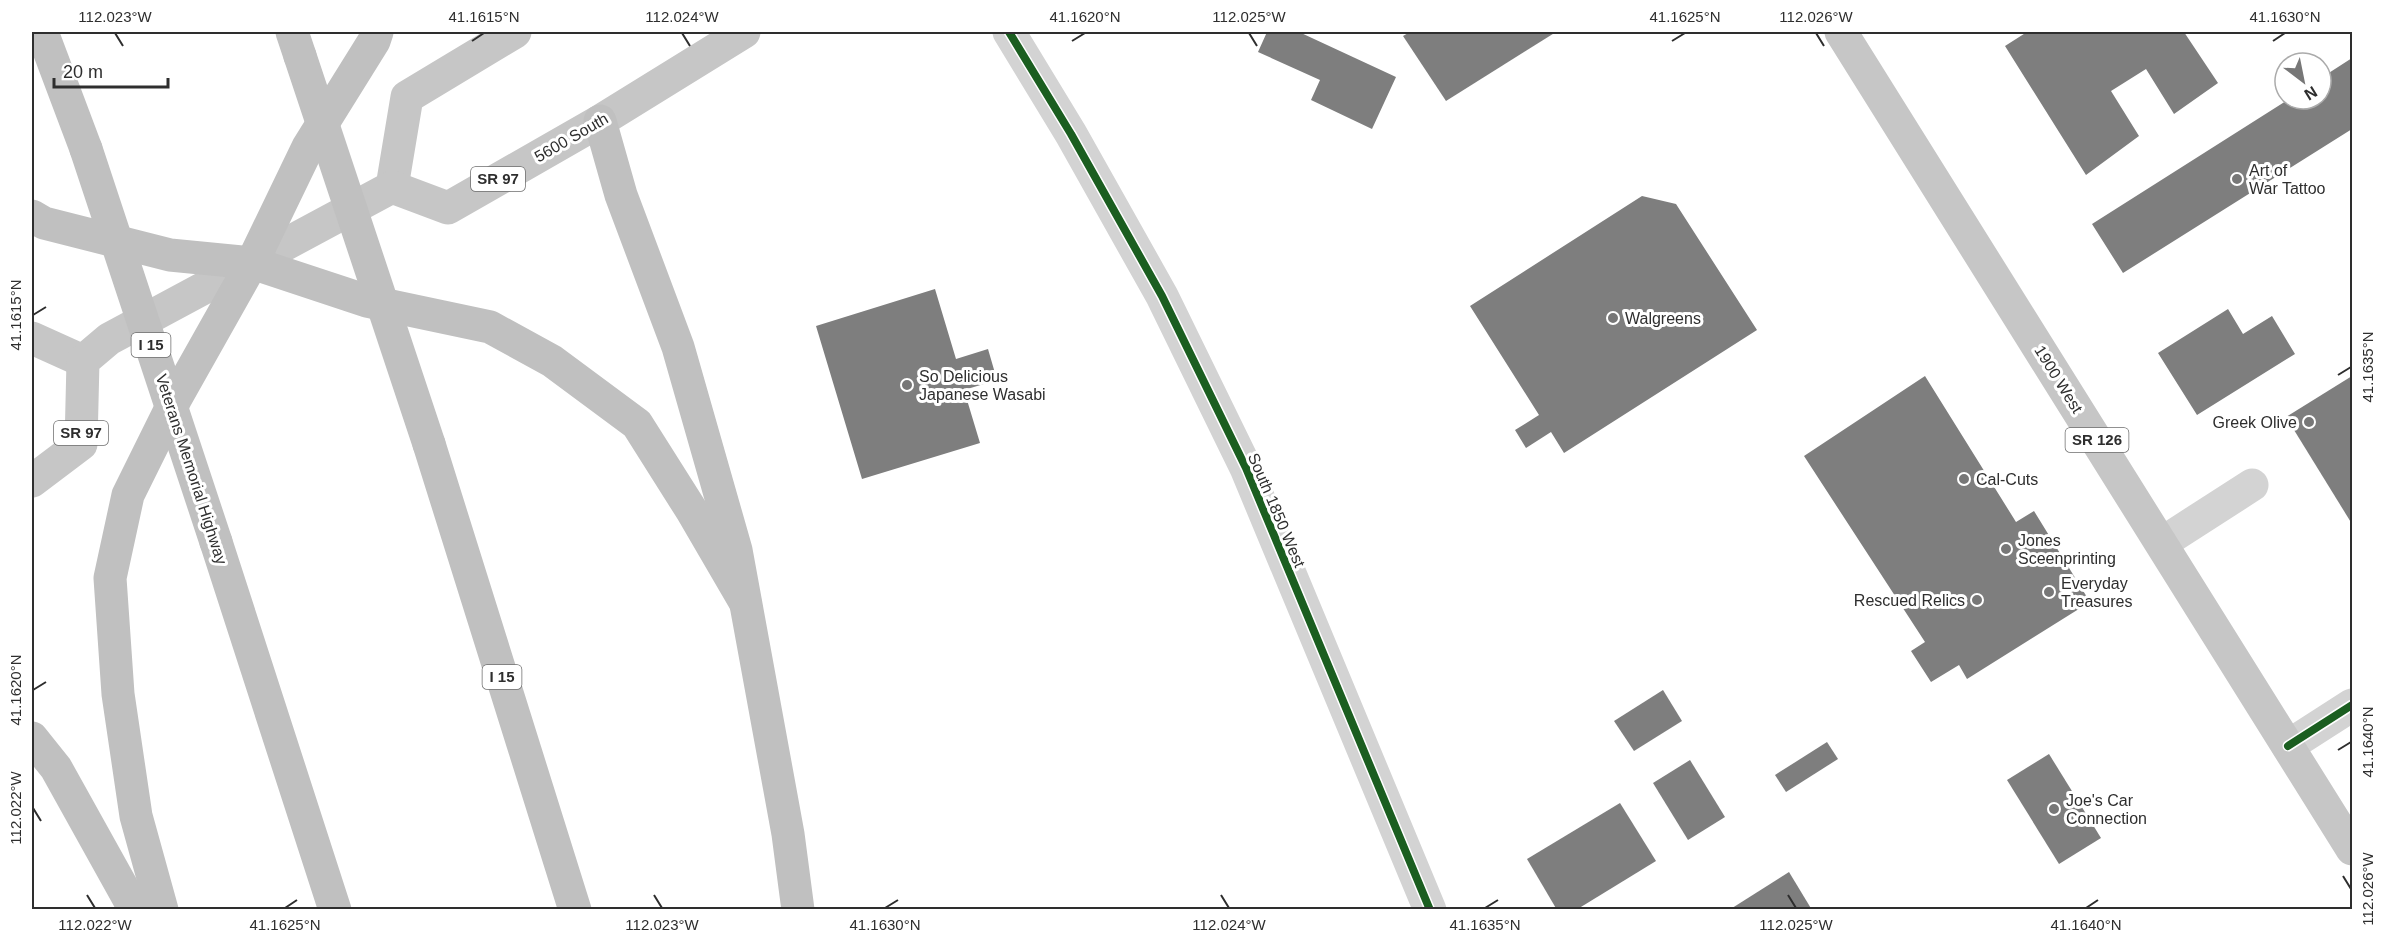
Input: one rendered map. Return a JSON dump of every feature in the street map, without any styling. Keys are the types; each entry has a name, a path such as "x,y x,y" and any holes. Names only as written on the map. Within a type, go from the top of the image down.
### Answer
{"highway":[{"name":"Veterans Memorial Highway","path":"42,32 86,149 335,909"},
{"path":"162,909 135,805 118,694 110,578 128,495 176,398 252,263 308,147 374,41 377,32"},
{"name":"I 15","path":"296,44 429,444 575,909"},
{"path":"600,121 621,195 678,347 736,550 788,834 798,909"},
{"path":"32,216 44,223 171,255 252,263 367,301 490,327 552,361 637,424 746,602"},
{"path":"32,738 56,768 135,909"}],"main road":[{"path":"32,338 82,361 109,339 392,187 407,97 515,32"},
{"name":"5600 South","path":"392,187 448,208 600,121 744,32"},
{"name":"1900 West","path":"1841,32 2352,849"},
{"name":"SR 97","path":"32,481 81,444 82,361"}],"street":[{"name":"South 1850 West","path":"1009,32 1071,134 1162,296 1246,468 1430,909"},
{"path":"2162,543 2252,485"},
{"path":"2288,746 2352,705"}],"building":[{"path":"1267,32 1299,32 1396,77 1372,129 1311,100 1320,80 1258,52"},
{"path":"1410,32 1556,32 1446,101 1403,36"},
{"path":"2027,32 2184,32 2218,83 2174,114 2146,69 2111,91 2139,136 2086,175 2005,46"},
{"path":"2352,58 2352,129 2123,273 2092,224 2273,109 2273,111 2333,111 2333,70"},
{"name":"Walgreens","path":"1642,196 1676,204 1757,330 1564,453 1551,432 1526,448 1515,430 1539,415 1470,306"},
{"name":"So Delicious Japanese Wasabi","path":"935,289 956,359 988,349 997,380 964,390 980,443 862,479 816,326"},
{"path":"2228,309 2243,334 2272,316 2295,354 2197,415 2158,353"},
{"path":"1925,376 2016,522 2034,511 2090,602 1967,679 1959,665 1931,682 1911,651 1925,642 1804,456"},
{"path":"2352,376 2352,524 2286,417"},
{"path":"1663,690 1682,721 1634,751 1614,721"},
{"path":"1827,742 1838,759 1786,792 1775,775"},
{"name":"Joe's Car Connection","path":"2049,754 2101,838 2059,864 2007,780"},
{"path":"1690,760 1725,817 1688,840 1653,783"},
{"path":"1620,803 1656,861 1576,910 1557,910 1527,859"},
{"path":"1789,872 1812,910 1729,910"}],"cycle path":[{"path":"1009,32 1071,134 1162,296 1246,468 1430,910"},
{"path":"2288,746 2352,705"}],"place":[{"name":"Art of War Tattoo","path":"2237,179"},
{"name":"Walgreens","path":"1613,318"},
{"name":"So Delicious Japanese Wasabi","path":"907,385"},
{"name":"Greek Olive","path":"2309,422"},
{"name":"Cal-Cuts","path":"1964,479"},
{"name":"Jones Sceenprinting","path":"2006,549"},
{"name":"Everyday Treasures","path":"2049,592"},
{"name":"Rescued Relics","path":"1977,600"},
{"name":"Joe's Car Connection","path":"2054,809"}]}
